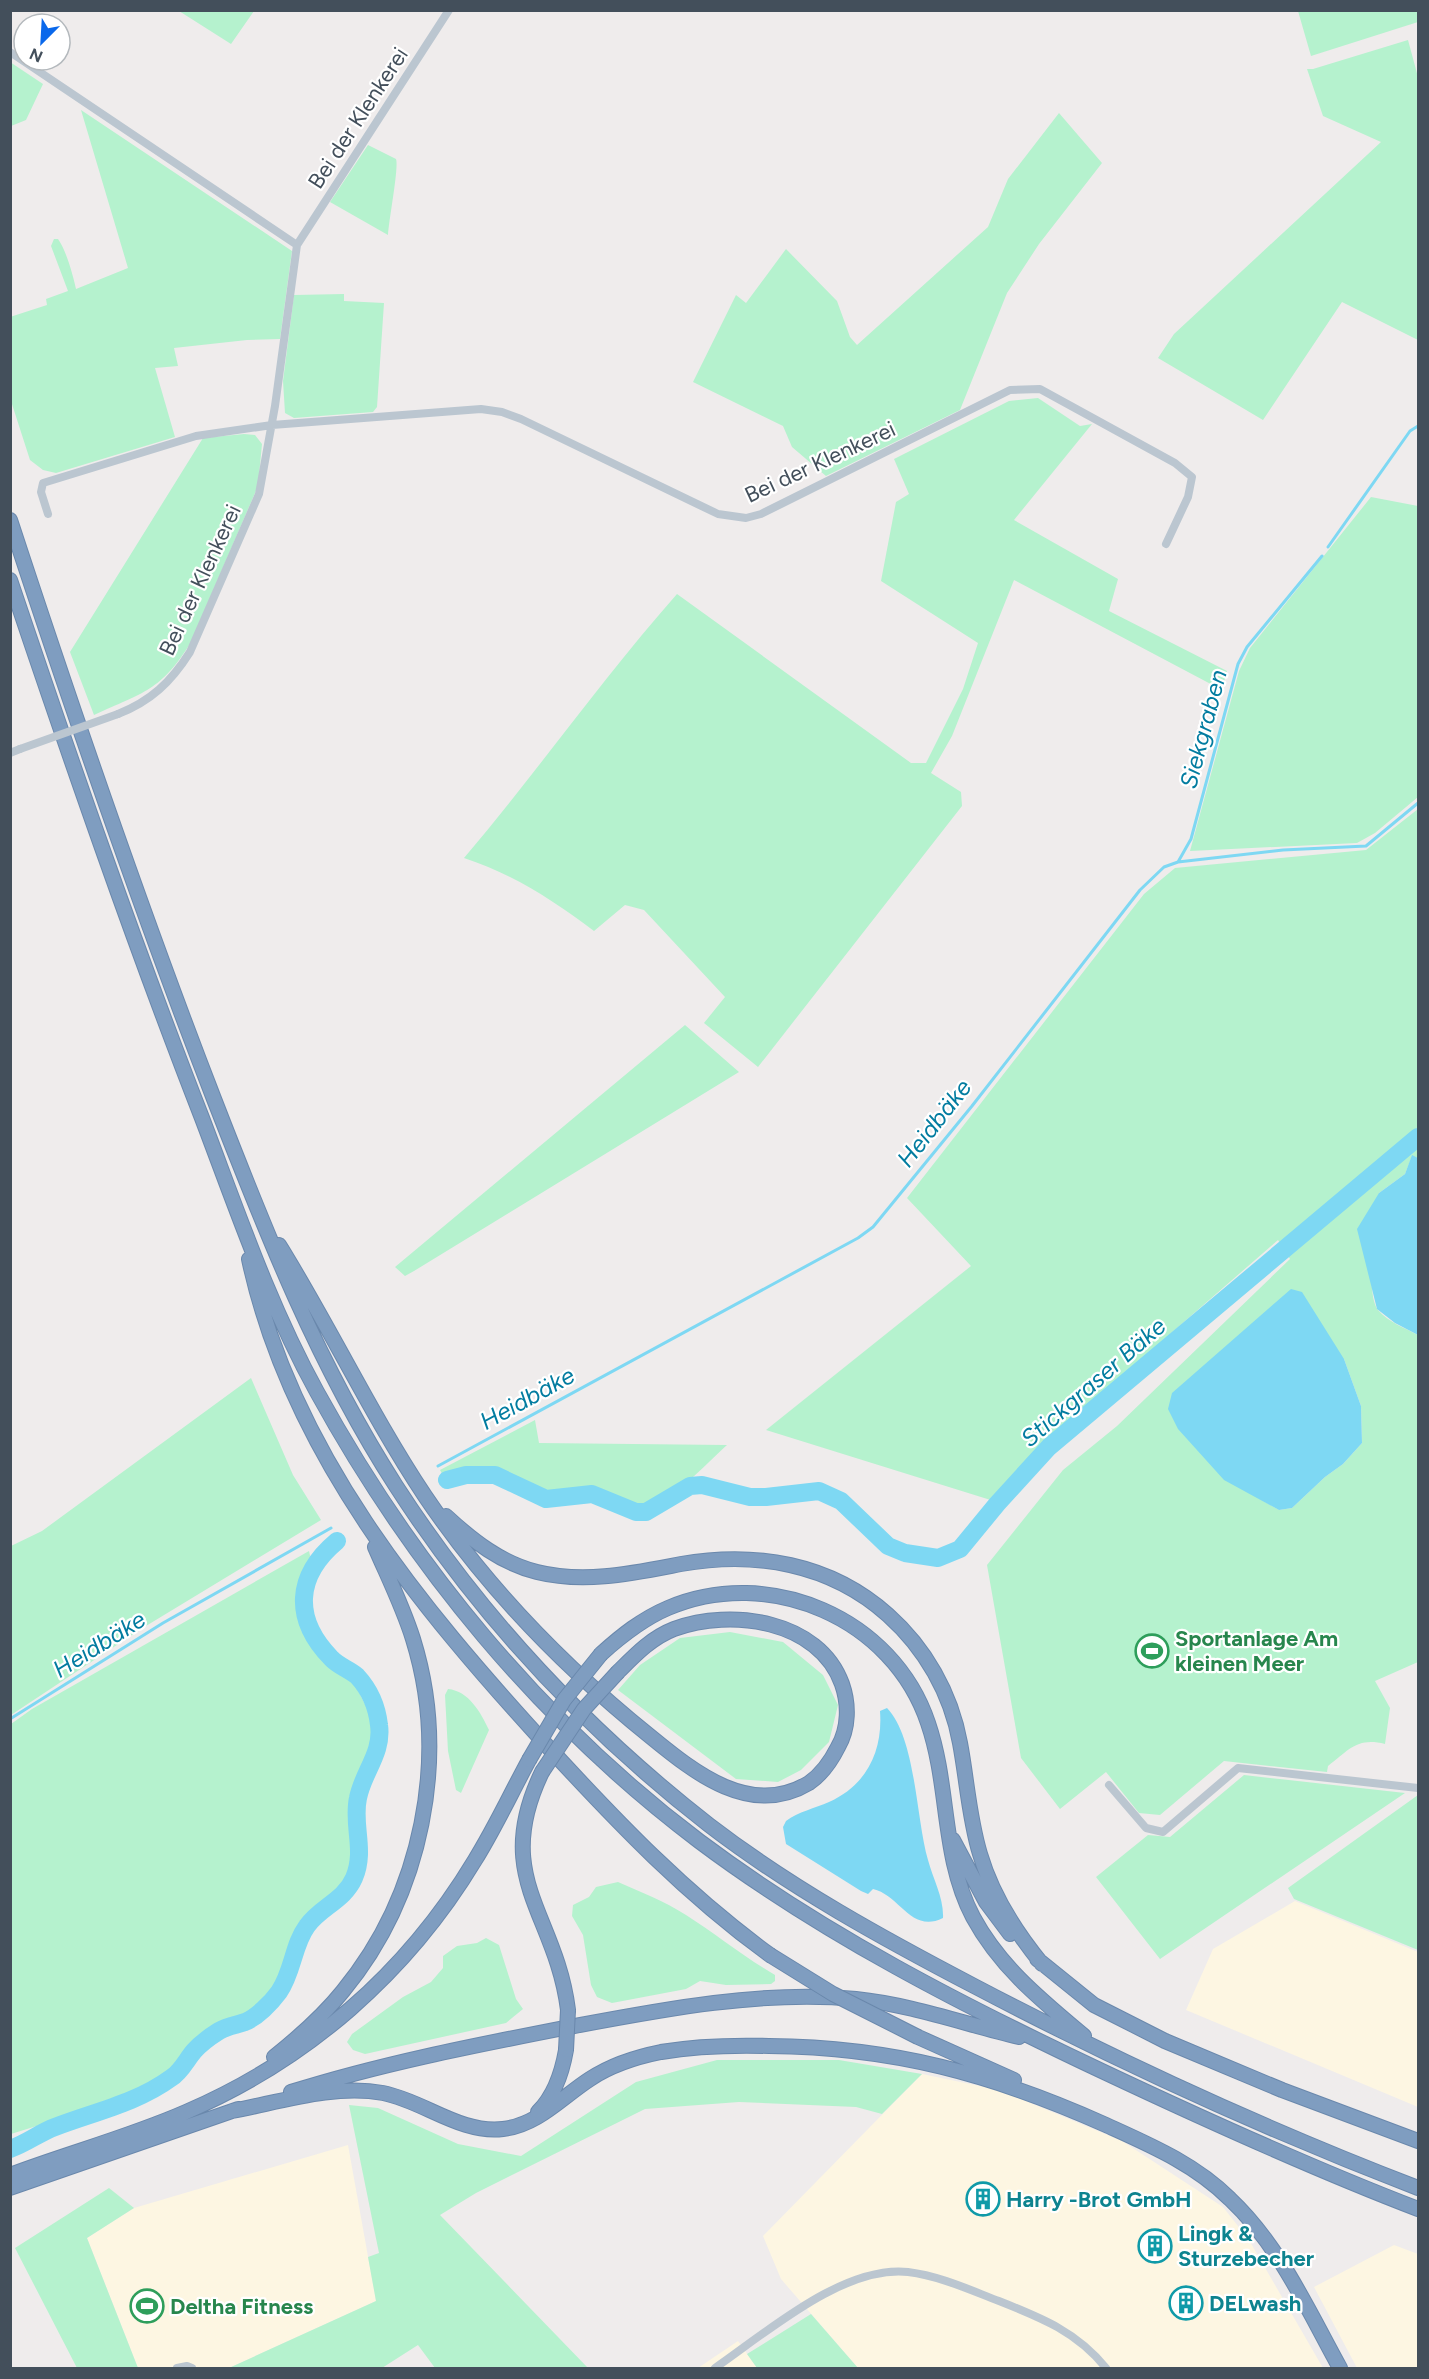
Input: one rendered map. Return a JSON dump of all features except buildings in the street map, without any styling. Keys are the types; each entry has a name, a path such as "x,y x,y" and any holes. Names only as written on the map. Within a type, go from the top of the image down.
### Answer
{"highway":[{"path":"12,524 133,880 257,1210 308,1328 335,1383 395,1484 455,1569 553,1684 654,1780 712,1827 782,1876 920,1958 1099,2049 1308,2144 1419,2188"},
{"path":"10,580 122,905 242,1224 288,1333 315,1389 378,1494 450,1595 534,1692 642,1795 699,1841 765,1887 908,1973 1039,2041 1271,2149 1419,2209"},
{"path":"257,1210 302,1282 371,1408 424,1494 489,1581 561,1659 615,1708 709,1780 734,1792 763,1797 789,1792 811,1782 829,1764 842,1740 848,1716 845,1694 838,1672 823,1652 800,1635 772,1625 736,1619 705,1621 674,1629 649,1642 618,1672 578,1717 542,1772 524,1821 522,1855 528,1889 558,1962 568,2010 566,2050 560,2078 548,2100 522,2124"},
{"path":"242,1224 258,1301 273,1346 314,1436 362,1518 458,1644 566,1766 693,1896 770,1955 833,1994 918,2037 995,2070 1177,2159 1210,2181 1232,2200 1259,2230 1287,2272 1340,2368"},
{"path":"424,1494 476,1543 502,1559 538,1572 567,1577 603,1576 717,1559 771,1560 822,1575 874,1604 909,1635 943,1688 960,1743 970,1815 980,1856 1006,1914 1042,1964"},
{"path":"236,2087 312,2024 359,1970 379,1938 398,1899 421,1829 428,1781 429,1730 424,1686 405,1618 362,1518"},
{"path":"10,2175 186,2112 273,2067 338,2021 400,1961 433,1922 471,1867 529,1760 573,1687 601,1654 643,1620 668,1608 721,1594 775,1595 831,1613 852,1625 881,1649 900,1671 918,1700 937,1754 945,1825 963,1893 991,1946 1017,1979 1099,2049"},
{"path":"945,1825 997,1918 1042,1964 1094,2005 1165,2042 1282,2090 1419,2141"},
{"path":"10,2188 232,2111 358,2072 476,2045 642,2013 772,1998 825,1998 900,2005 1039,2041"},
{"path":"232,2111 335,2091 369,2091 403,2099 457,2122 481,2128 503,2129 522,2124 544,2114 590,2079 621,2063 660,2052 749,2046 814,2047 894,2056 964,2071 1067,2107"}],"street":[{"name":"Bei der Klenkerei","path":"10,753 138,706 160,691 175,676 190,652 259,494 272,425 297,245 450,10"},
{"path":"10,52 297,245"},
{"name":"Bei der Klenkerei","path":"48,514 41,492 43,483 196,436 272,425 481,409 502,412 718,514 746,518 761,514 1010,390 1040,389 1175,463 1192,477 1188,497 1166,544"},
{"path":"1109,1785 1146,1828 1163,1832 1238,1768 1419,1788"},
{"path":"715,2368 830,2290 866,2275 898,2272 939,2279 1050,2321 1082,2342 1106,2368"},
{"path":"177,2368 187,2366 192,2368"}],"shaded area":[{"path":"1295,1901 1418,1952 1418,2107 1186,2010 1213,1949"},
{"path":"922,2074 999,2090 1122,2141 1223,2207 1249,2240 1323,2368 858,2368 781,2279 763,2236"},
{"path":"348,2145 376,2301 229,2368 138,2368 87,2238 134,2208"},
{"path":"1394,2245 1418,2254 1418,2368 1357,2368 1314,2287"},
{"path":"738,2341 757,2368 698,2368"}],"green space":[{"path":"179,11 254,11 231,44"},
{"path":"1298,11 1418,11 1418,22 1311,56"},
{"path":"1408,40 1418,77 1418,340 1342,302 1263,420 1158,358 1174,334 1381,142 1323,116 1307,69"},
{"path":"10,62 12,72 25,72 43,84 26,120 11,126"},
{"path":"81,110 292,251 280,339 174,348 178,366 155,368 175,437 56,473 43,470 30,460 11,401 10,317 47,305 46,299 68,291 51,246 54,239 58,239 64,249 76,289 128,268"},
{"path":"1059,113 1102,163 1039,244 1007,293 960,410 826,476 792,447 783,426 693,382 736,295 746,303 786,249 837,301 850,337 857,345 988,227 1008,179"},
{"path":"368,145 396,159 388,235 330,202"},
{"path":"344,294 344,301 384,303 377,407 373,412 294,418 285,413 283,381 294,295"},
{"path":"1038,398 1080,426 1092,424 1014,520 1118,579 1109,611 1227,671 1222,690 1014,580 952,736 931,773 961,792 962,806 758,1067 704,1023 725,997 644,910 625,905 594,931 532,889 482,864 464,858 622,659 677,594 911,763 926,763 963,689 978,643 881,581 896,502 909,494 894,459 1009,401"},
{"path":"255,435 262,444 258,486 191,642 160,681 139,695 94,715 70,652 203,438"},
{"path":"1371,497 1418,506 1418,797 1375,833 1357,843 1190,851 1239,671 1250,648"},
{"path":"1418,809 1418,1158 1412,1156 1405,1174 1379,1193 1374,1236 1372,1288 1378,1310 1392,1321 1418,1335 1418,1662 1375,1681 1390,1708 1385,1744 1367,1742 1354,1746 1328,1766 1327,1772 1224,1761 1160,1815 1139,1813 1106,1772 1060,1809 1021,1758 987,1565 1063,1470 1117,1426 1290,1259 1278,1240 1038,1449 997,1502 766,1430 971,1266 907,1198 1144,894 1175,868 1366,850","holes":["1344,1359 1361,1406 1362,1443 1343,1464 1325,1477 1292,1508 1279,1510 1258,1498"]},
{"path":"685,1025 739,1072 414,1271 405,1276 395,1267"},
{"path":"251,1378 293,1475 321,1520 141,1629 11,1715 11,1546 42,1531"},
{"path":"535,1420 539,1443 727,1445 676,1491 664,1499 642,1507 630,1506 599,1492 538,1491 505,1471 469,1470 444,1477 440,1470"},
{"path":"309,1551 311,1560 296,1608 302,1632 315,1647 351,1677 369,1712 373,1735 370,1757 354,1795 356,1862 345,1888 303,1925 276,1990 249,2018 211,2028 176,2068 152,2090 11,2134 11,1724 32,1709"},
{"path":"730,1632 783,1642 823,1675 838,1705 829,1742 801,1770 778,1782 736,1779 618,1690 640,1665 680,1638"},
{"path":"448,1689 468,1698 489,1730 461,1793 456,1790 448,1751 445,1695"},
{"path":"1244,1775 1405,1793 1160,1959 1096,1877 1148,1835 1170,1837"},
{"path":"1418,1795 1418,1950 1294,1899 1288,1888"},
{"path":"618,1882 686,1915 775,1975 775,1981 771,1984 726,1985 700,1981 686,1989 612,2003 597,1997 591,1985 583,1935 572,1916 573,1905 589,1897 596,1887"},
{"path":"486,1938 499,1945 516,1999 523,2009 506,2023 365,2054 353,2050 347,2042 352,2034 403,1997 431,1982 443,1968 443,1956 457,1946 477,1943"},
{"path":"717,2060 839,2060 922,2074 882,2114 856,2107 739,2102 645,2109 476,2193 440,2215 588,2368 435,2368 418,2345 382,2368 229,2368 376,2301 368,2257 379,2253 349,2105 378,2108 458,2144 521,2156 636,2082"},
{"path":"109,2188 134,2208 87,2238 138,2368 77,2368 15,2248"},
{"path":"811,2314 858,2368 757,2368 747,2354"}],"water":[{"path":"1412,1155 1418,1158 1418,1335 1395,1323 1377,1309 1357,1229 1379,1193 1405,1174"},
{"path":"1291,1289 1302,1292 1344,1359 1361,1406 1362,1443 1343,1464 1325,1477 1292,1508 1279,1510 1224,1480 1178,1429 1168,1409 1172,1393"},
{"path":"887,1708 897,1721 910,1758 924,1843 942,1903 943,1918 932,1922 914,1917 891,1898 873,1889 868,1894 861,1891 786,1844 783,1827 786,1821 842,1795 863,1776 870,1765 879,1740 880,1711"}],"waterway":[{"name":"Siekgraben","path":"1328,547 1410,431 1418,426"},
{"name":"Siekgraben","path":"1178,862 1191,839 1238,664 1247,647 1322,556"},
{"name":"Heidbäke","path":"438,1466 858,1238 873,1227 972,1106 1140,890 1164,867 1178,862 1283,850 1366,846 1418,803"},
{"name":"Stickgraser Bäke","path":"447,1480 466,1475 495,1475 546,1499 592,1494 636,1512 646,1512 690,1486 702,1485 750,1497 819,1491 841,1501 888,1546 905,1553 938,1558 960,1549 1049,1447 1418,1137"},
{"name":"Heidbäke","path":"10,1719 163,1623 331,1528"},
{"name":"Stickgraser Bäke","path":"10,2149 49,2129 130,2101 158,2087 175,2075 194,2051 209,2037 222,2029 250,2020 272,2001 284,1984 302,1933 312,1919 350,1886 359,1857 358,1798 378,1745 378,1718 372,1699 361,1681 334,1661 319,1643 310,1628 305,1613 304,1598 313,1569 323,1554 337,1541"}],"place":[{"name":"Sportanlage Am kleinen Meer","path":"1152,1651"},
{"name":"Harry -Brot GmbH","path":"983,2199"},
{"name":"Lingk & Sturzebecher","path":"1155,2246"},
{"name":"DELwash","path":"1186,2303"},
{"name":"Deltha Fitness","path":"147,2306"}]}
